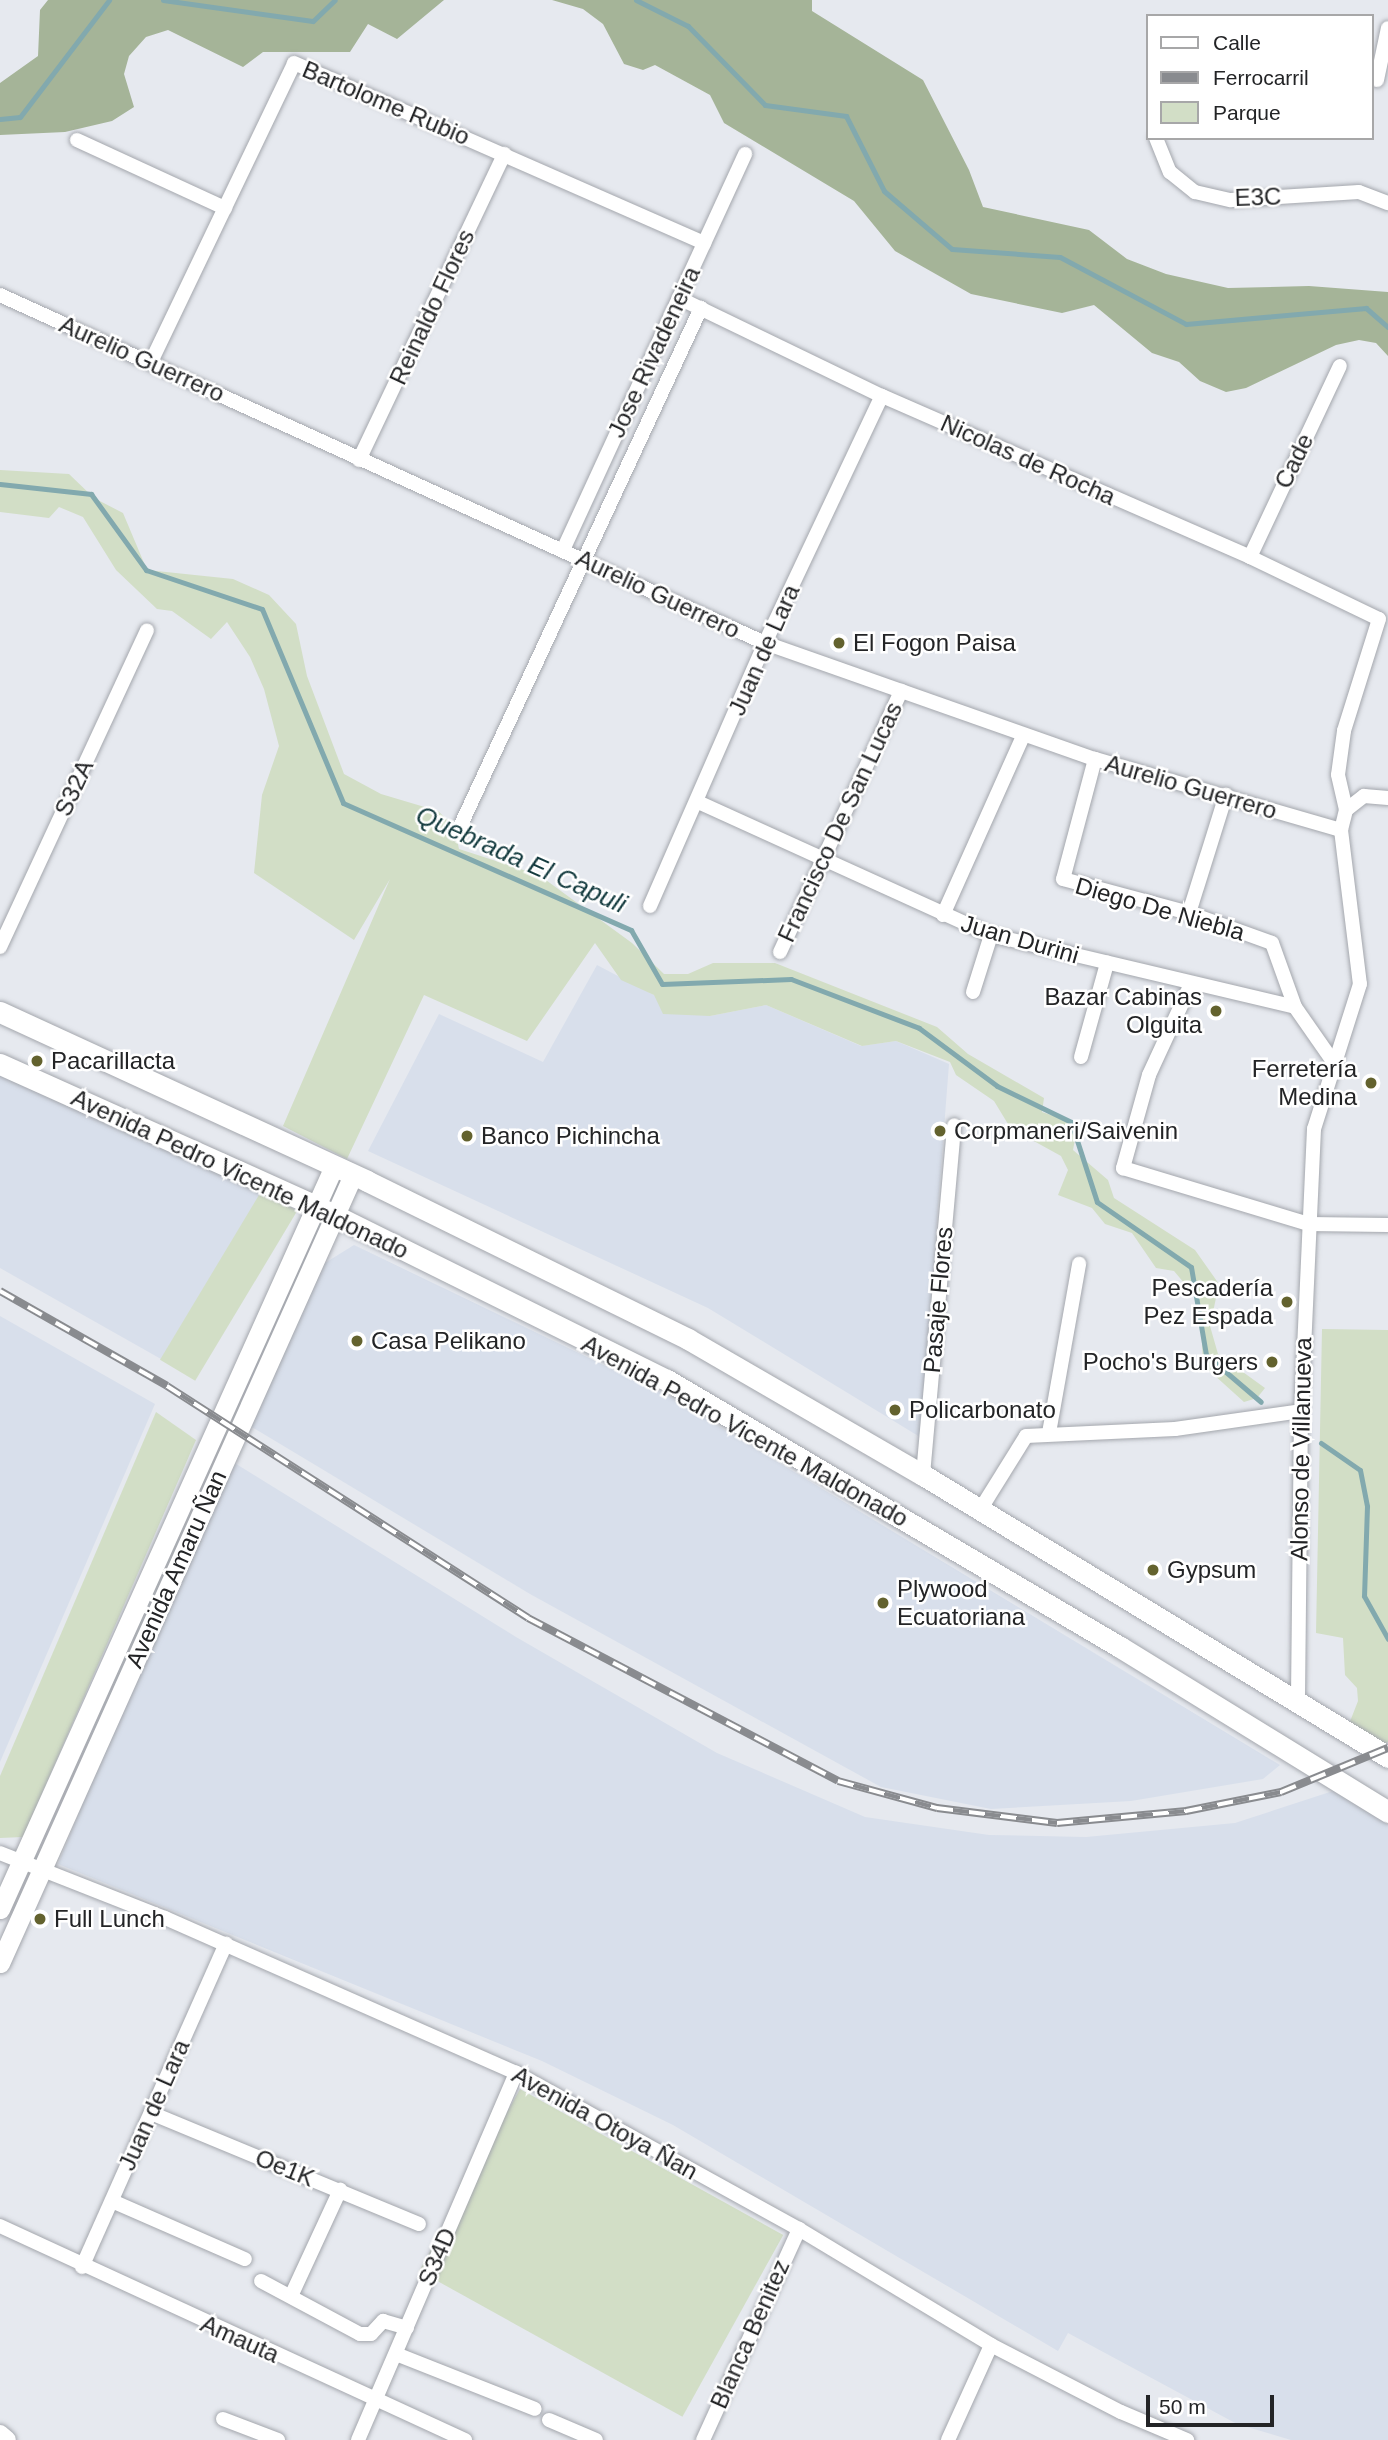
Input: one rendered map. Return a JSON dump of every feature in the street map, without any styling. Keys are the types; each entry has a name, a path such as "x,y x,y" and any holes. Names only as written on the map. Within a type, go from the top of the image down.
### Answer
{"main road":[{"name":"Avenida Pedro Vicente Maldonado","path":"0,1012 344,1171 688,1339 923,1475 1298,1706 1388,1757"},
{"name":"Avenida Pedro Vicente Maldonado","path":"0,1063 324,1209 667,1380 1120,1647 1388,1812"},
{"name":"Avenida Amaru Ñan","path":"0,1909 210,1437 344,1171"},
{"name":"Avenida Amaru Ñan","path":"0,1963 229,1448 324,1209"},
{"path":"210,1437 229,1448"}],"street":[{"path":"1379,80 1388,28"},
{"name":"Bartolome Rubio","path":"151,362 294,63 704,243"},
{"path":"77,140 225,208"},
{"name":"E3C","path":"1157,140 1170,172 1195,192 1231,200 1359,192 1388,203"},
{"name":"Reinaldo Flores","path":"359,460 504,154"},
{"name":"Jose Rivadeneira","path":"562,550 745,154"},
{"name":"Aurelio Guerrero","path":"0,295 765,643 1023,736 1341,830"},
{"name":"Nicolas de Rocha","path":"679,298 883,396 1250,557 1378,619"},
{"path":"458,831 586,561 701,308"},
{"name":"Cade","path":"1250,557 1340,366"},
{"name":"Juan de Lara","path":"650,906 698,802 765,643 883,396"},
{"name":"Alonso de Villanueva","path":"1298,1706 1301,1411 1314,1129 1360,984 1341,830 1346,810 1338,775 1344,731 1378,619"},
{"name":"S32A","path":"0,947 147,630"},
{"name":"Francisco De San Lucas","path":"779,952 901,691"},
{"path":"943,915 1023,736"},
{"name":"Diego De Niebla","path":"1095,759 1063,879 1068,884 1189,914 1272,943 1296,1007"},
{"path":"1189,914 1226,795"},
{"path":"1346,810 1364,796 1388,798"},
{"name":"Juan Durini","path":"698,802 822,862 991,935 1296,1007"},
{"path":"973,992 991,935"},
{"path":"1081,1057 1107,963"},
{"path":"1191,984 1149,1075 1123,1168 1308,1224 1388,1225"},
{"path":"1296,1007 1334,1063"},
{"name":"Pasaje Flores","path":"923,1475 954,1125"},
{"path":"1049,1433 1079,1264"},
{"path":"980,1510 1026,1436 1175,1429 1301,1411"},
{"name":"Avenida Otoya Ñan","path":"0,1853 226,1944 516,2073 799,2229 991,2345 1121,2412 1187,2440"},
{"name":"Juan de Lara","path":"82,2267 226,1944"},
{"name":"S34D","path":"358,2440 516,2073"},
{"name":"Oe1K","path":"151,2113 419,2224"},
{"path":"292,2294 340,2190"},
{"path":"112,2201 245,2259"},
{"name":"Amauta","path":"0,2226 82,2267 465,2440"},
{"name":"Blanca Benitez","path":"703,2440 799,2229"},
{"path":"261,2281 292,2294 360,2334 371,2334 383,2321 407,2328"},
{"path":"948,2440 991,2345"},
{"path":"396,2354 535,2409"},
{"path":"223,2419 278,2440"},
{"path":"549,2420 596,2440"},
{"path":"0,2434 7,2440"}],"shaded area":[{"name":"Banco Pichincha","path":"597,965 654,995 710,1016 766,1005 861,1046 896,1041 949,1064 920,1437 708,1308 368,1151 439,1014 543,1062"},
{"path":"0,1062 262,1190 184,1372 0,1268"},
{"path":"354,1245 670,1397 1280,1765 1263,1779 1131,1801 991,1809 881,1787 530,1594 242,1421 317,1268"},
{"path":"0,1316 155,1404 0,1762"},
{"path":"225,1457 516,1637 717,1753 865,1817 989,1835 1086,1837 1235,1823 1333,1791 1388,1824 1388,2440 1291,2440 1237,2424 1068,2333 1058,2351 673,2125 542,2061 58,1864"}],"green space":[{"path":"48,0 444,0 397,39 368,24 350,52 263,52 243,67 168,30 146,37 129,56 124,74 134,107 112,121 65,132 0,135 0,83 38,56 40,10"},
{"path":"552,0 812,0 812,11 923,80 969,170 983,207 1089,230 1127,259 1166,274 1228,288 1309,286 1388,292 1388,356 1376,343 1359,340 1336,345 1246,388 1226,392 1200,381 1179,362 1152,353 1094,305 1062,313 971,294 895,251 854,201 724,123 710,95 655,65 643,70 624,64 603,24 583,9"},
{"path":"0,470 69,474 94,498 123,513 147,570 233,579 269,595 296,624 307,676 344,774 381,794 438,811 454,826 459,849 539,875 632,943 664,974 688,974 713,963 775,963 937,1027 968,1054 1044,1098 1042,1112 1078,1124 1073,1150 1108,1180 1114,1198 1195,1250 1219,1284 1210,1326 1218,1354 1265,1388 1257,1398 1244,1402 1203,1365 1200,1302 1174,1271 1156,1268 1132,1233 1105,1224 1092,1208 1058,1195 1068,1170 1061,1156 1032,1140 1028,1129 1008,1124 994,1101 956,1075 950,1062 896,1041 862,1046 766,1005 710,1016 663,1014 654,995 621,980 595,943 527,1041 424,995 347,1159 283,1126 390,879 354,940 254,873 262,795 279,746 264,689 250,657 227,622 211,639 172,611 157,609 116,570 83,517 59,507 49,518 0,512"},
{"path":"262,1190 297,1211 195,1381 160,1360"},
{"path":"1322,1329 1388,1330 1388,1742 1384,1744 1349,1724 1358,1701 1357,1688 1345,1675 1343,1638 1316,1633"},
{"path":"156,1412 196,1440 23,1837 0,1838 0,1776"},
{"path":"520,2089 783,2235 682,2417 419,2271"}],"waterway":[{"path":"0,119 20,117 109,0"},
{"path":"163,0 313,21 335,0"},
{"path":"636,0 688,26 765,105 846,116 884,191 952,249 1060,257 1186,324 1366,308 1388,327"},
{"name":"Quebrada El Capuli","path":"0,484 91,494 146,570 262,609 343,803 631,930 662,984 791,979 919,1028 997,1086 1071,1122 1097,1202 1191,1267 1206,1355 1261,1402"},
{"name":"Quebrada El Capuli","path":"1321,1443 1360,1470 1367,1506 1364,1596 1388,1639"}],"railway":[{"path":"0,1291 167,1386 528,1618 838,1781 937,1808 1057,1823 1186,1811 1281,1792 1388,1748"}],"place":[{"name":"El Fogon Paisa","path":"839,643"},
{"name":"Bazar Cabinas Olguita","path":"1216,1011"},
{"name":"Pacarillacta","path":"37,1061"},
{"name":"Ferretería Medina","path":"1371,1083"},
{"name":"Corpmaneri/Saivenin","path":"940,1131"},
{"name":"Banco Pichincha","path":"467,1136"},
{"name":"Pescadería Pez Espada","path":"1287,1302"},
{"name":"Casa Pelikano","path":"357,1341"},
{"name":"Pocho's Burgers","path":"1272,1362"},
{"name":"Policarbonato","path":"895,1410"},
{"name":"Gypsum","path":"1153,1570"},
{"name":"Plywood Ecuatoriana","path":"883,1603"},
{"name":"Full Lunch","path":"40,1919"}]}
